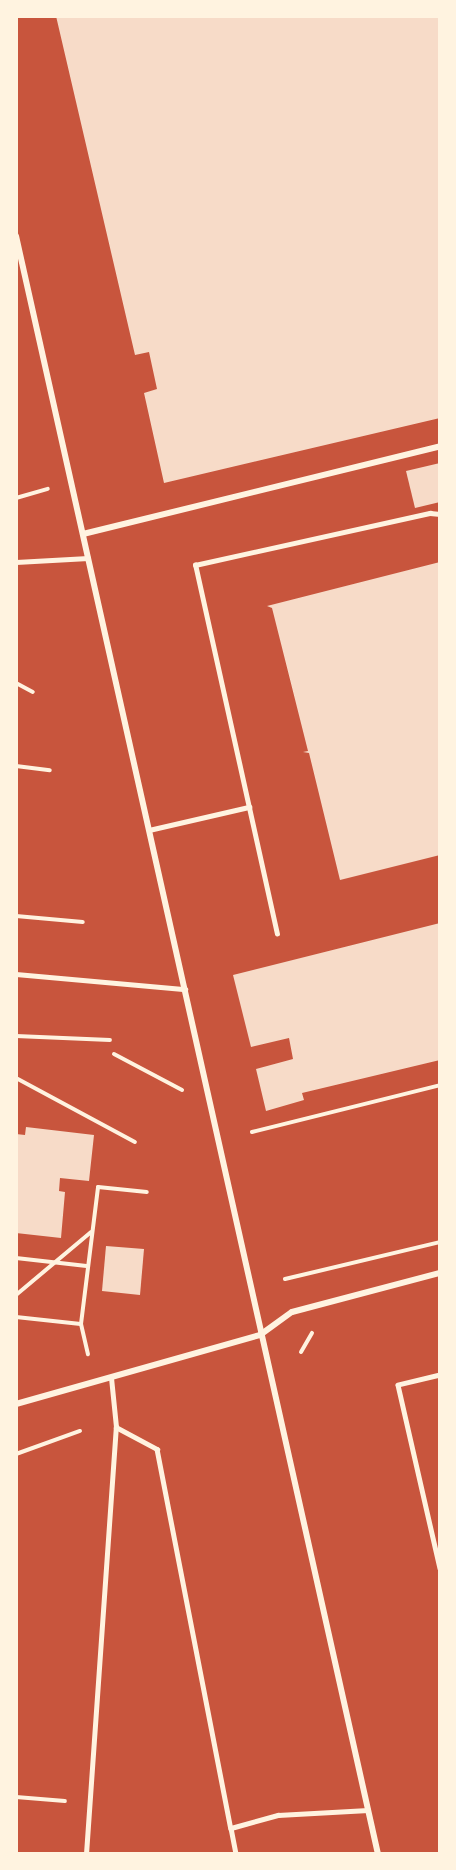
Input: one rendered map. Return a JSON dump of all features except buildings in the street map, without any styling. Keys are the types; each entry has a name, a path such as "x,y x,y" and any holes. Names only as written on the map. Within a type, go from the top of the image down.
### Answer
{"street":[{"path":"16,236 211,1105 260,1335 378,1854"},
{"path":"82,534 440,446"},
{"path":"16,1404 260,1335 292,1312 440,1274"}],"lane":[{"path":"278,934 195,565 430,513 440,514"},
{"path":"16,562 88,558"},
{"path":"149,830 249,807"},
{"path":"16,974 185,990"},
{"path":"440,1375 398,1385 440,1568"},
{"path":"86,1854 116,1427 111,1378"},
{"path":"116,1427 158,1449 236,1854"},
{"path":"231,1828 278,1815 368,1810"}],"path":[{"path":"16,683 33,692"},
{"path":"16,766 50,770"},
{"path":"16,916 83,922"},
{"path":"16,1036 111,1040"},
{"path":"114,1054 211,1105"},
{"path":"16,1078 135,1142"},
{"path":"252,1132 440,1086"},
{"path":"88,1354 81,1324 98,1187 147,1192"},
{"path":"16,1295 58,1263 92,1231"},
{"path":"285,1280 440,1242"},
{"path":"16,1258 87,1266"},
{"path":"16,1317 81,1324"},
{"path":"16,1454 80,1431"},
{"path":"16,1797 90,1804"}]}
